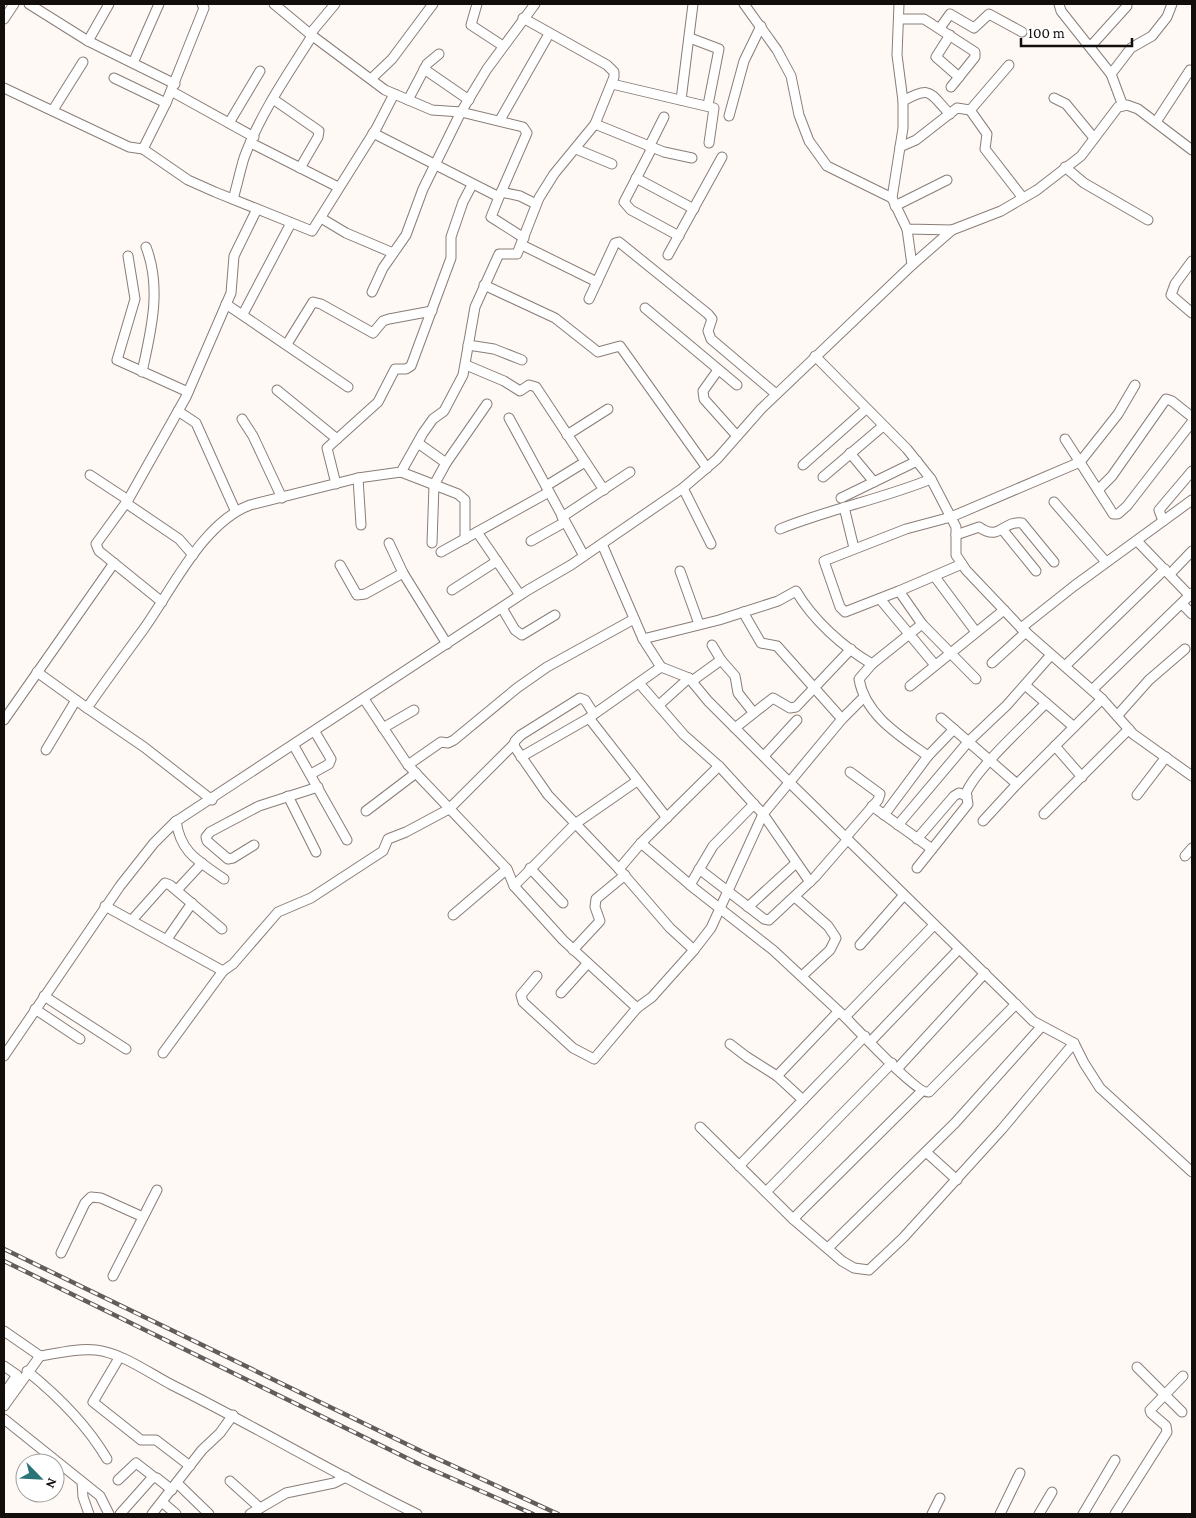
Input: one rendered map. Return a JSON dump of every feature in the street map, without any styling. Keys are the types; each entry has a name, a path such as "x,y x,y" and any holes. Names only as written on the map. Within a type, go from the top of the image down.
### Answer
{"street":[{"path":"4,19 14,4"},
{"path":"29,4 88,41 133,63 300,168 338,187"},
{"path":"88,41 109,4"},
{"path":"133,63 158,4"},
{"path":"143,149 173,88 204,8 202,4"},
{"path":"274,4 311,35 394,94 432,110 461,112 523,127 527,133 490,218 523,242 597,282"},
{"path":"233,199 245,157 273,99 311,35 335,4"},
{"path":"371,79 392,59 433,4"},
{"path":"477,4 471,25 503,46"},
{"path":"372,292 393,253 406,234 420,195 461,112 503,46 535,4"},
{"path":"681,100 693,4"},
{"path":"744,4 777,50 791,76 799,115 809,141 827,166 893,202"},
{"path":"899,4 900,19 897,55 903,101 900,147 894,176 893,202 907,229 912,265"},
{"path":"1059,4 1062,12 1111,74 1123,106"},
{"path":"1111,74 1131,48 1152,36 1167,17 1172,4"},
{"path":"1090,47 1126,6"},
{"path":"940,28 950,14 974,28 989,14 1022,32"},
{"path":"402,472 433,419 444,411 463,376 476,307 499,254 517,254 536,204 554,174 576,149 594,124 614,77 611,68 523,18"},
{"path":"900,19 924,19 972,49 976,54 950,87"},
{"path":"728,116 744,61 761,26"},
{"path":"500,120 549,34"},
{"path":"950,35 936,57 959,77"},
{"path":"690,38 718,49 708,105"},
{"path":"408,100 424,69 439,54"},
{"path":"53,110 83,62"},
{"path":"970,110 1008,65"},
{"path":"424,69 468,100"},
{"path":"1156,122 1190,70"},
{"path":"229,124 260,71"},
{"path":"114,78 166,103"},
{"path":"612,84 708,105 714,110 709,143"},
{"path":"4,88 35,105 53,110 129,147 143,149 188,180 313,231 338,187 373,133 394,94"},
{"path":"903,101 920,91 926,92 950,114"},
{"path":"1054,98 1066,104 1094,138"},
{"path":"273,99 319,130 318,138 300,168"},
{"path":"4,1056 106,906 154,843 176,821 212,800 520,595 584,556 683,488 707,468 776,394 815,356 861,316 912,265 952,230 1001,211 1037,190 1081,156 1118,107 1138,109 1192,150"},
{"path":"900,147 916,140 957,108 970,110 987,134 985,149 1023,198"},
{"path":"664,116 626,198 626,205 631,210 679,236"},
{"path":"594,124 650,147 692,158"},
{"path":"373,133 472,185 500,195 520,196 536,204"},
{"path":"576,149 612,164"},
{"path":"668,255 722,157"},
{"path":"1065,168 1084,184 1148,220"},
{"path":"636,178 694,209"},
{"path":"893,202 947,180"},
{"path":"336,484 327,453 329,444 350,430 378,402 395,370 406,369 411,366 450,258 451,237 463,202 472,185"},
{"path":"162,602 100,552 96,544 127,501 188,392 231,293 234,256 257,209"},
{"path":"321,218 346,233 393,253"},
{"path":"242,314 291,223"},
{"path":"907,229 952,230"},
{"path":"589,300 613,245 617,242 622,244 708,314 712,319 708,331 711,339 776,394"},
{"path":"142,372 155,300 152,261 146,247"},
{"path":"128,256 135,299 117,360 188,392"},
{"path":"1192,260 1175,284 1171,295 1192,313"},
{"path":"484,286 555,318 598,352 616,346 623,348 707,468"},
{"path":"287,344 313,302 321,304 372,333 383,321 432,311"},
{"path":"226,304 348,386"},
{"path":"646,308 737,386"},
{"path":"468,345 494,349 522,360"},
{"path":"815,356 884,426 931,479 956,527 956,555 962,564 1023,630 1102,699 1128,729 1145,744 1192,776"},
{"path":"466,365 496,377 520,391 529,385 533,385 604,490"},
{"path":"718,370 703,391 704,400 737,436"},
{"path":"962,564 848,612 840,607 824,561 924,523 951,517 1080,462 1118,414 1135,384"},
{"path":"277,390 337,439"},
{"path":"1098,490 1112,476 1166,399 1172,401 1192,416"},
{"path":"432,543 434,485 446,463 487,404"},
{"path":"567,435 608,409"},
{"path":"803,464 866,409"},
{"path":"178,412 196,423 235,510"},
{"path":"509,418 584,556"},
{"path":"242,419 261,452 282,498"},
{"path":"1065,439 1113,514 1121,511 1192,422"},
{"path":"823,477 884,426"},
{"path":"418,443 446,463"},
{"path":"850,453 874,482"},
{"path":"843,503 874,482 917,461"},
{"path":"441,552 547,489 585,462"},
{"path":"1164,521 1159,515 1158,510 1192,471"},
{"path":"87,708 193,555 204,541 235,510 358,478 402,472 458,494 465,500 465,539"},
{"path":"531,541 630,472"},
{"path":"90,475 179,539 193,555"},
{"path":"358,478 361,525"},
{"path":"780,529 843,503 931,479"},
{"path":"683,488 711,544"},
{"path":"992,663 1023,630 1106,562 1192,500"},
{"path":"1054,502 1106,562"},
{"path":"843,503 854,548"},
{"path":"956,535 979,527 990,533 1015,523 1022,523 1054,562"},
{"path":"1002,529 1036,572"},
{"path":"477,532 520,595"},
{"path":"1092,690 1191,595 1137,541"},
{"path":"389,543 403,573 447,644"},
{"path":"602,544 643,639 661,667 691,680 735,728 984,974 1041,1027 1066,1037 1074,1043 1100,1088 1192,1172"},
{"path":"1065,666 1167,572 1192,552"},
{"path":"452,590 497,561"},
{"path":"4,720 114,563"},
{"path":"340,565 357,595 365,594 403,573"},
{"path":"680,570 699,624"},
{"path":"934,576 976,632"},
{"path":"643,639 743,612 778,601 796,591 804,606 850,649 872,664"},
{"path":"899,591 922,624 976,679"},
{"path":"880,599 935,665"},
{"path":"1182,604 1192,614"},
{"path":"502,608 515,630 522,635 555,615"},
{"path":"910,686 1004,610"},
{"path":"743,612 758,640 765,645 777,646 842,719"},
{"path":"408,765 441,742 448,743 454,740 517,688 547,667 634,619"},
{"path":"922,624 872,664 859,679 864,696 879,718 928,756"},
{"path":"712,645 721,660 735,676 738,693 753,712"},
{"path":"735,728 773,698 793,708 850,649"},
{"path":"1118,716 1150,680 1184,649"},
{"path":"898,824 968,742 1007,705 1051,655"},
{"path":"659,705 721,660"},
{"path":"522,756 592,716 661,667"},
{"path":"37,672 144,747 212,800"},
{"path":"639,683 684,734 719,766 763,814 810,882"},
{"path":"1025,685 1074,727"},
{"path":"537,976 521,995 523,1002 572,1048 594,1059 636,1008 652,997 711,928 763,814 788,781 864,696"},
{"path":"164,1053 223,971 233,964 278,912 310,898 383,850 388,839 406,832 448,808 521,735 580,698 585,700 592,716 636,781 667,818"},
{"path":"364,699 408,765 507,869 514,886 573,950 636,1008"},
{"path":"983,821 1016,784 1102,699"},
{"path":"46,750 76,700"},
{"path":"917,868 968,804 967,790 991,760 1046,703"},
{"path":"383,728 414,710"},
{"path":"941,718 991,760 1016,784"},
{"path":"764,756 797,720"},
{"path":"884,815 928,756 954,729"},
{"path":"1044,814 1128,729"},
{"path":"311,774 329,764 332,759 314,732"},
{"path":"514,744 548,795 622,872 670,928 694,950"},
{"path":"294,746 347,840"},
{"path":"1055,746 1082,776"},
{"path":"1137,795 1166,757"},
{"path":"573,950 600,921 595,907 596,899 622,872 641,843 719,766"},
{"path":"699,869 764,919 769,920 810,882 880,796 879,792 850,772"},
{"path":"366,811 416,773"},
{"path":"514,886 575,824 636,781"},
{"path":"254,845 233,858 228,858 207,841 206,837 216,829 259,806 318,787"},
{"path":"917,839 954,796 959,793 967,796"},
{"path":"288,796 316,852"},
{"path":"690,885 712,846 754,804"},
{"path":"872,806 932,849"},
{"path":"176,821 180,842 186,850 224,879"},
{"path":"641,843 690,885 773,950 842,1014 894,1066 926,1093 936,1087 1016,1004"},
{"path":"1185,856 1192,848"},
{"path":"177,890 202,863"},
{"path":"748,907 796,863"},
{"path":"530,868 563,903"},
{"path":"452,915 507,869"},
{"path":"132,920 162,884 167,883 222,929"},
{"path":"860,945 904,894"},
{"path":"795,897 828,926 836,938 830,950 802,976"},
{"path":"166,938 192,903"},
{"path":"106,906 223,971"},
{"path":"777,1076 934,924"},
{"path":"739,1166 803,1100 959,949"},
{"path":"561,993 587,964"},
{"path":"766,1192 984,974"},
{"path":"44,996 126,1049"},
{"path":"35,1009 80,1039"},
{"path":"828,1248 977,1100 1041,1027"},
{"path":"700,1128 793,1219 854,1268 869,1270 903,1238 956,1180 1002,1129 1074,1043"},
{"path":"730,1044 747,1058 777,1076 803,1100"},
{"path":"793,1219 922,1091"},
{"path":"926,1152 956,1180"},
{"path":"113,1276 157,1190"},
{"path":"61,1253 85,1203 91,1197 101,1198 143,1218"},
{"path":"4,1331 40,1356 98,1350 118,1358 232,1415 417,1514"},
{"path":"4,1406 27,1371 40,1356"},
{"path":"118,1358 93,1402 142,1440 156,1440 190,1466"},
{"path":"4,1366 17,1375 4,1394"},
{"path":"1137,1367 1182,1412"},
{"path":"27,1371 50,1390 69,1410 99,1446 107,1459"},
{"path":"1116,1514 1167,1432 1166,1426 1150,1411 1183,1376"},
{"path":"152,1514 190,1466 220,1433 232,1415"},
{"path":"4,1419 100,1496 109,1514"},
{"path":"1085,1514 1115,1460"},
{"path":"118,1480 136,1463 154,1477 174,1486 209,1514"},
{"path":"1000,1514 1020,1473"},
{"path":"120,1514 154,1477"},
{"path":"250,1514 286,1493 334,1483 346,1477"},
{"path":"230,1481 260,1508"},
{"path":"82,1482 82,1497 89,1514"},
{"path":"1039,1514 1052,1492"},
{"path":"932,1514 940,1498"},
{"path":"162,1502 176,1514"}],"railway":[{"path":"4,1249 425,1453 558,1514"},
{"path":"4,1261 419,1464 533,1514"}]}
